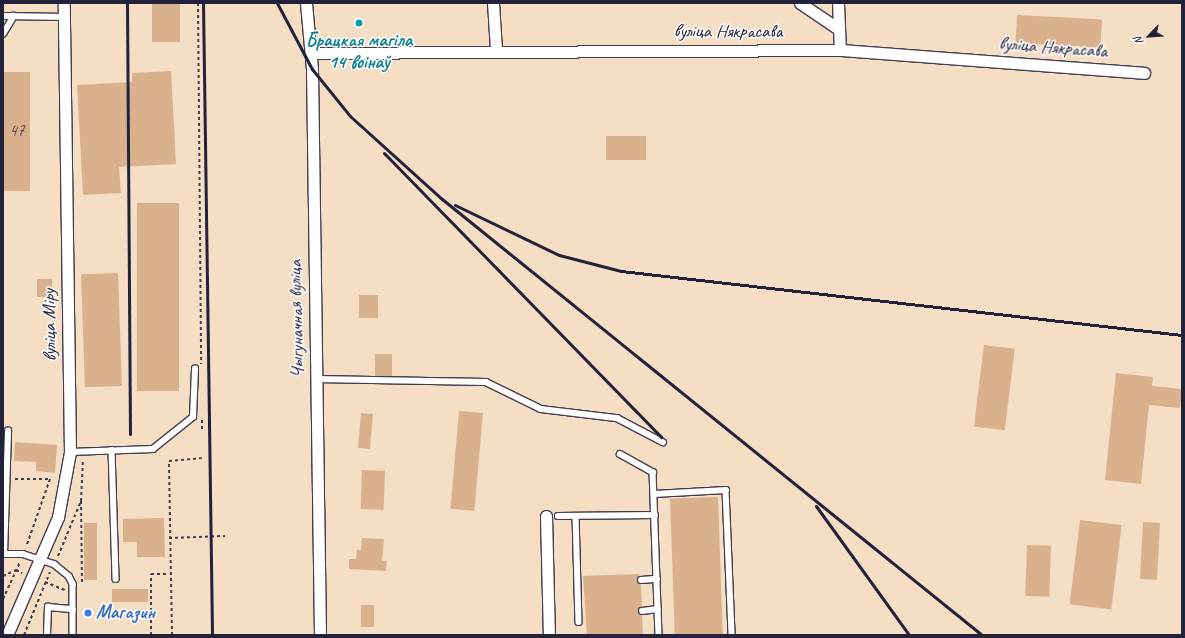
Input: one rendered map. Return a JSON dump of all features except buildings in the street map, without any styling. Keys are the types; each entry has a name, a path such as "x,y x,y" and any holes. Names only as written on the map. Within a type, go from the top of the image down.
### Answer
{"street":[{"name":"вуліца Міру","path":"7,635 63,502 70,452 64,3"},
{"name":"Чыгуначная вуліца","path":"306,3 312,53 320,635"},
{"path":"493,3 496,50"},
{"path":"800,3 837,28"},
{"path":"838,3 837,28 840,50"},
{"name":"вуліца Някрасава","path":"312,53 496,50 840,50 1144,73"},
{"path":"546,516 549,635"}],"lane":[{"path":"3,16 64,17"},
{"path":"3,34 14,16"},
{"path":"70,452 153,449 193,417 195,369"},
{"path":"316,378 486,382 541,409 617,418 663,442"},
{"path":"8,431 3,554 23,554 54,564 69,576 73,609 73,635"},
{"path":"112,450 116,579"},
{"path":"620,454 653,472 659,635"},
{"path":"654,494 726,490 732,635"},
{"path":"558,516 655,515"},
{"path":"576,516 579,622"},
{"path":"640,580 657,580"},
{"path":"47,635 48,607 73,609"},
{"path":"642,611 658,610"}],"path":[{"path":"198,3 201,368"},
{"path":"202,415 202,431"},
{"path":"82,590 81,501 83,451"},
{"path":"172,635 169,538 169,461 202,458"},
{"path":"3,599 40,515 50,479 6,479"},
{"path":"57,557 81,501"},
{"path":"169,538 225,536"},
{"path":"24,635 51,569"},
{"path":"3,576 16,570"},
{"path":"151,635 151,574 170,574"},
{"path":"38,579 68,591"}],"railway":[{"path":"127,3 130,434"},
{"path":"203,3 212,635"},
{"path":"277,3 312,69 350,116 442,199 982,635"},
{"path":"384,153 661,437"},
{"path":"455,205 559,255 621,271 1182,335"},
{"path":"816,506 909,635"}],"place":[{"name":"Брацкая магіла 14 воінаў","path":"359,23"},
{"name":"Магазин","path":"88,613"}]}
